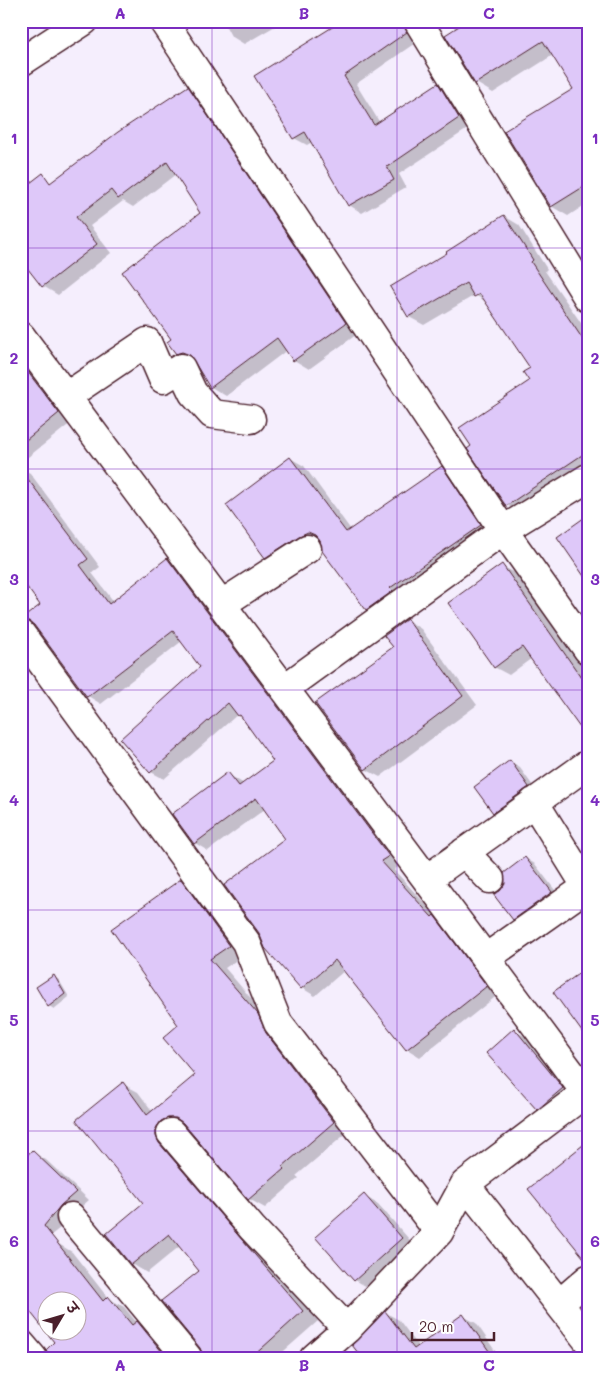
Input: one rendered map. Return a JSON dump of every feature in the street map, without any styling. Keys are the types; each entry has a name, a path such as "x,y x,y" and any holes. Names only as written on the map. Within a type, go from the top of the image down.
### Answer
{"street":[{"path":"21,62 84,21"},
{"path":"163,21 503,530 588,650"},
{"path":"418,21 588,298"},
{"path":"21,336 587,1092 465,1184 438,1232 347,1329 314,1358"},
{"path":"67,396 147,342 163,379 181,368 193,393 212,414 251,418"},
{"path":"286,688 503,530 588,478"},
{"path":"222,604 307,548"},
{"path":"21,634 246,942 278,1023 438,1232"},
{"path":"427,879 588,764"},
{"path":"486,958 587,887 534,802"},
{"path":"464,852 490,879"},
{"path":"171,1133 252,1228 347,1329"},
{"path":"465,1184 588,1341"},
{"path":"71,1217 188,1358"},
{"path":"560,1304 588,1279"},
{"path":"21,1344 32,1358"}],"building":[{"path":"342,21 402,21 407,32 344,76 374,125 438,83 459,118 387,167 394,180 348,206 305,132 293,139 254,76"},
{"path":"467,21 588,21 588,184 551,207 504,131 573,89 543,41 475,84 445,35"},
{"path":"188,86 346,323 293,361 277,338 210,388 190,355 182,352 176,354 167,342 171,339 122,272 200,213 167,162 118,199 111,190 76,217 97,244 42,287 21,260 21,190 43,173 50,183 118,132"},
{"path":"504,215 533,260 531,262 588,347 588,451 506,506 467,449 471,446 459,428 529,381 523,372 530,368 480,294 474,297 466,283 408,317 390,287 447,253"},
{"path":"27,371 59,413 21,444 21,376"},
{"path":"290,457 346,532 442,466 481,525 390,588 393,591 366,610 322,551 320,541 315,535 308,532 299,536 265,558 226,505"},
{"path":"21,470 88,559 80,565 109,604 167,558 389,856 381,861 432,917 434,915 487,986 406,1050 335,960 301,989 265,948 259,933 224,885 285,839 256,798 194,844 172,814 228,772 239,786 273,761 240,715 238,716 228,703 150,773 120,739 200,667 173,631 87,697 34,625 23,618 40,605 21,579"},
{"path":"588,515 588,582 557,537"},
{"path":"502,564 588,687 588,739 522,647 494,668 448,603"},
{"path":"407,619 463,696 365,770 315,703 393,647 384,636"},
{"path":"510,760 529,787 493,813 474,787"},
{"path":"525,857 552,892 513,920 493,894 500,891 505,884 504,873"},
{"path":"181,879 229,946 210,959 258,1014 266,1033 334,1122 282,1167 284,1169 248,1200 183,1123 176,1118 168,1118 161,1121 156,1128 156,1136 159,1143 303,1311 251,1358 203,1358 200,1348 161,1301 199,1271 169,1234 131,1265 106,1234 143,1203 76,1120 123,1082 147,1115 195,1075 163,1038 178,1025 111,929"},
{"path":"588,967 588,1040 553,992"},
{"path":"54,975 65,994 48,1007 36,987"},
{"path":"514,1028 563,1088 537,1110 486,1053"},
{"path":"588,1141 588,1263 528,1189"},
{"path":"32,1150 76,1192 61,1205 44,1226 103,1301 108,1296 132,1325 137,1321 167,1358 48,1358 46,1350 54,1342 88,1342 88,1292 38,1292 38,1322 21,1300 21,1162"},
{"path":"364,1194 402,1238 354,1281 315,1237"},
{"path":"385,1311 414,1349 463,1314 494,1358 362,1358 352,1345"}]}
